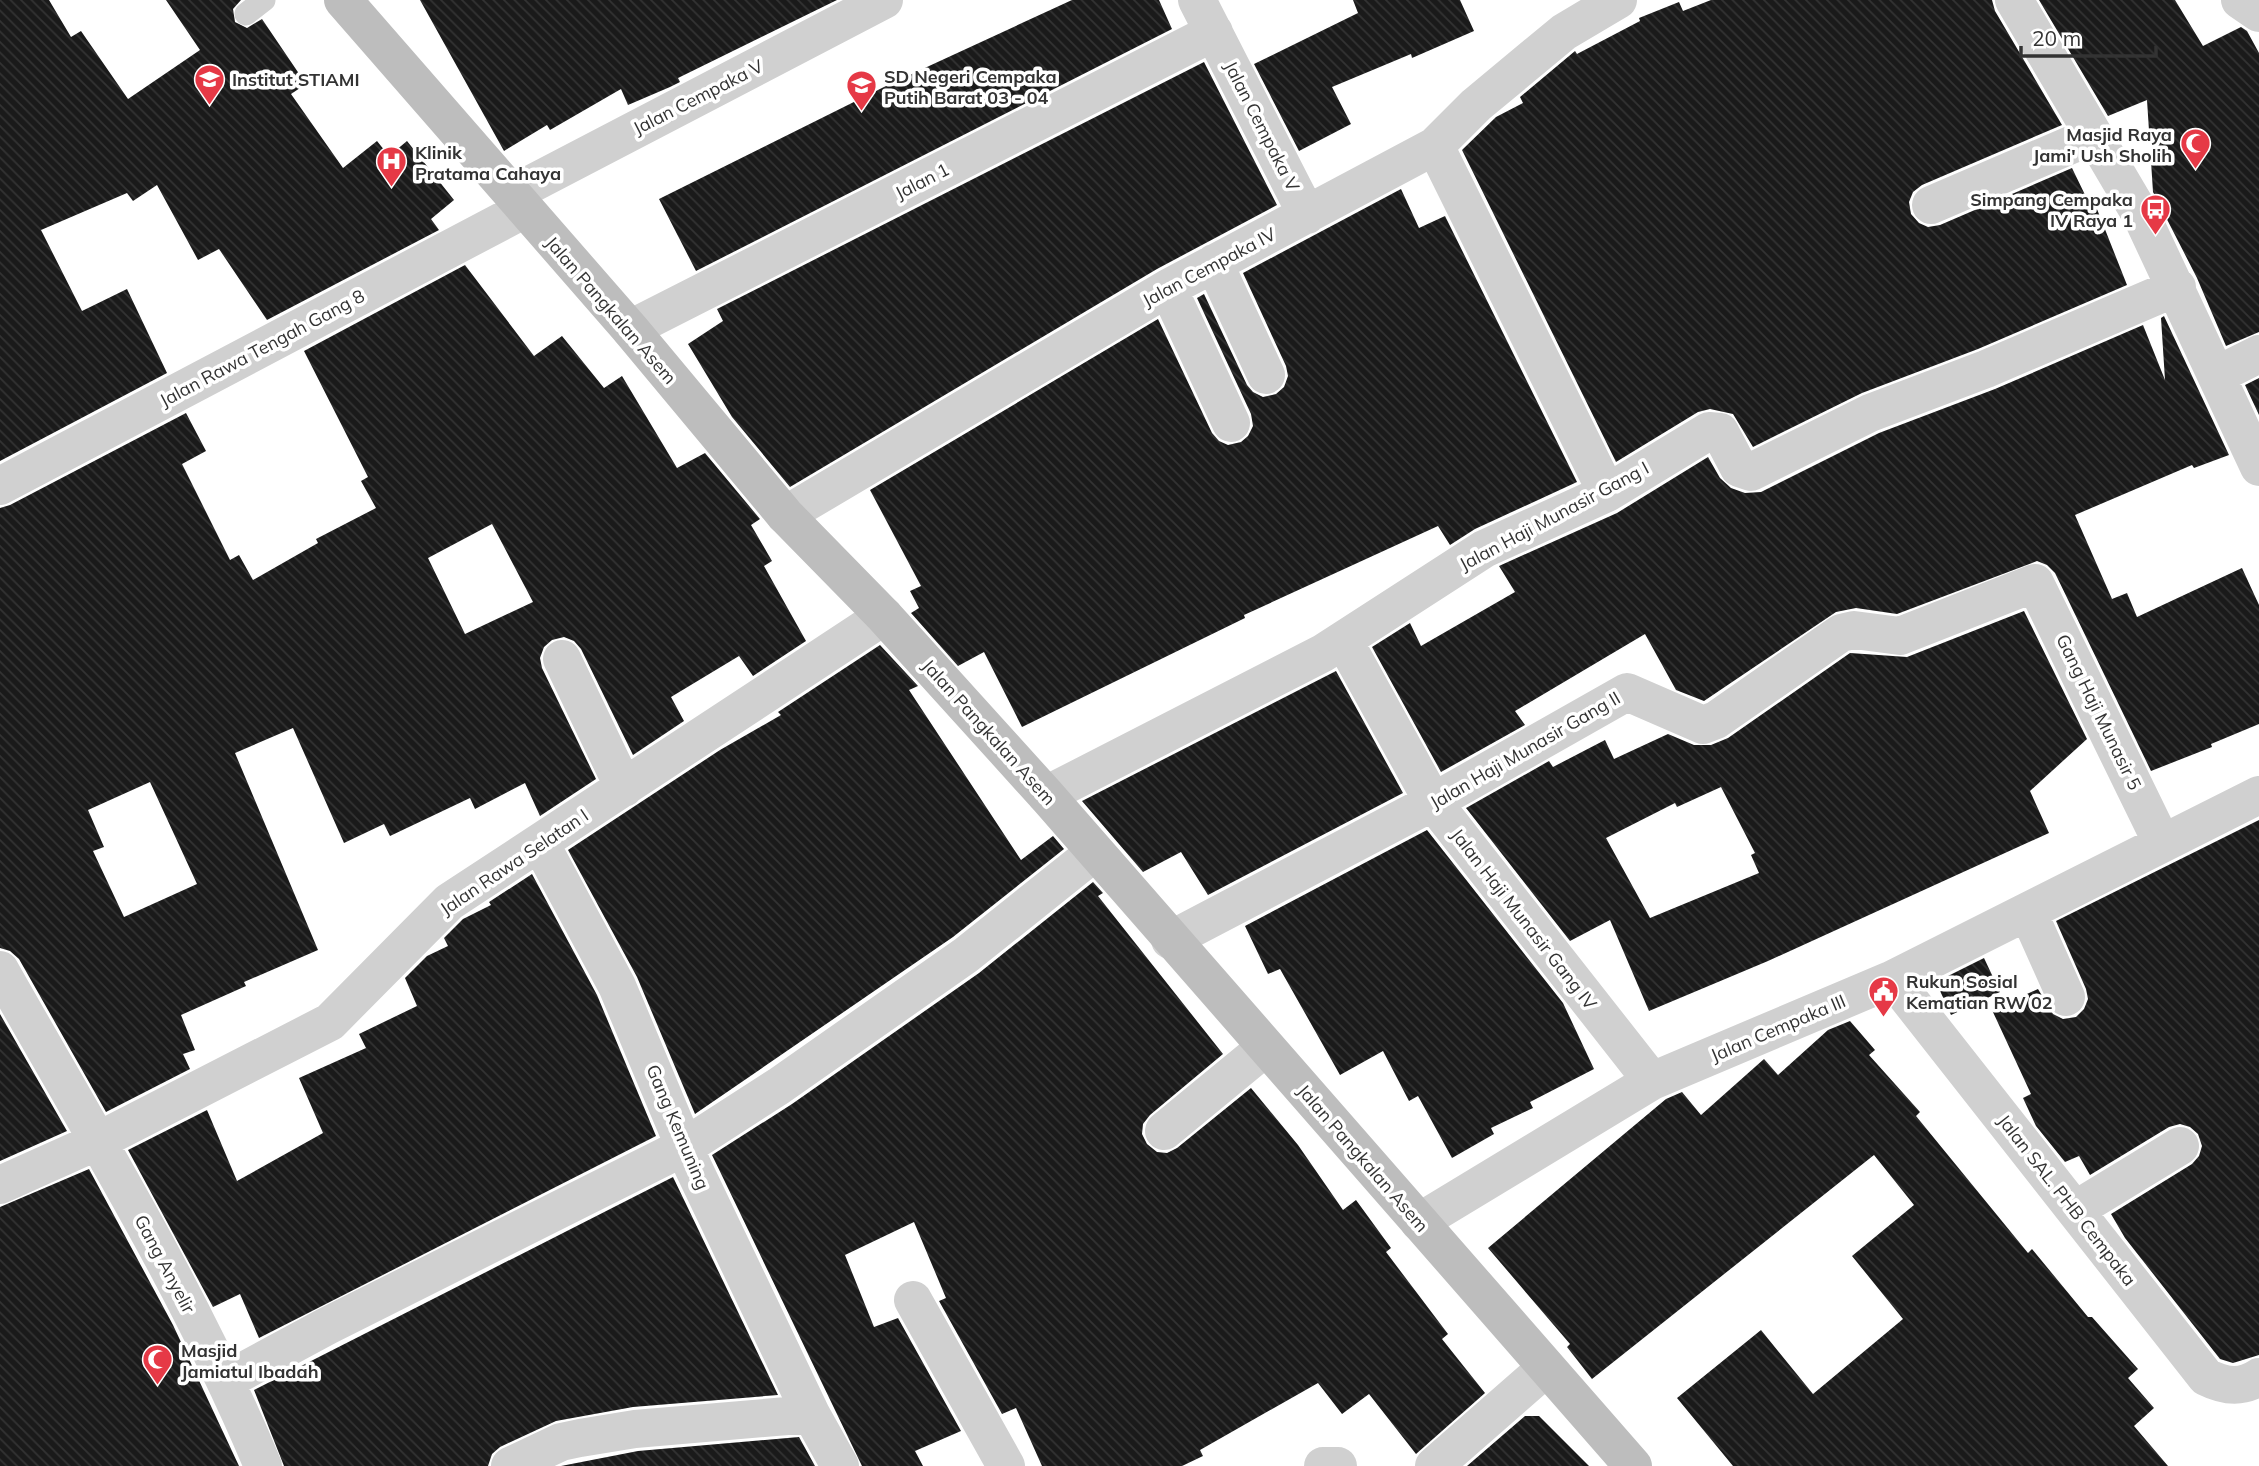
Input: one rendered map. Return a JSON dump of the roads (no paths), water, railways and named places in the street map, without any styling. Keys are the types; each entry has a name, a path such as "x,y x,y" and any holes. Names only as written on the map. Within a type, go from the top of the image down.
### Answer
{"street":[{"name":"Jalan Pangkalan Asem","path":"343,0 629,330 785,515 884,616 1046,795 1170,940 1633,1466"},
{"name":"Jalan Cempaka V","path":"518,202 829,13 884,0"},
{"name":"Jalan Cempaka IV","path":"785,515 1168,288 1435,146 1476,104 1564,32 1618,0"},
{"path":"2014,0 2142,217 2259,467"},
{"path":"2240,0 2259,13"},
{"name":"Jalan Cempaka V","path":"1206,16 1307,215"},
{"name":"Jalan 1","path":"629,330 1206,16"},
{"path":"1931,205 2094,135"},
{"path":"1435,146 1607,493"},
{"name":"Jalan Rawa Tengah Gang 8","path":"0,486 518,202"},
{"path":"1214,263 1266,375"},
{"name":"Jalan Haji Munasir Gang I","path":"1046,795 1344,641 1485,549 1607,493 1714,430 1720,432 1739,468 1751,472 1870,413 1986,369 2177,287"},
{"path":"1168,288 1231,423"},
{"path":"2217,375 2259,354"},
{"name":"Jalan Haji Munasir Gang II","path":"1170,940 1433,803 1627,692 1703,724 1716,720 1841,633 1854,630 1900,636 2035,583"},
{"name":"Gang Haji Munasir 5","path":"2035,583 2161,841"},
{"name":"Jalan Rawa Selatan I","path":"0,1185 98,1140 330,1022 449,902 884,616"},
{"name":"Jalan Haji Munasir Gang IV","path":"1344,641 1433,803 1652,1081"},
{"path":"562,659 624,788"},
{"name":"Jalan Cempaka III","path":"1419,1222 1652,1081 1893,979 2028,912 2161,841 2259,795"},
{"name":"Gang Kemuning","path":"540,843 617,986 686,1146 811,1414 840,1466"},
{"path":"227,1380 327,1326 686,1146 779,1086 966,955 1095,852"},
{"path":"2028,912 2066,996"},
{"name":"Gang Anyelir","path":"0,970 98,1140 227,1380 263,1466"},
{"name":"Jalan SAL. PHB Cempaka","path":"1893,979 2206,1377 2225,1386 2259,1377"},
{"path":"1164,1131 1265,1048"},
{"path":"2075,1210 2180,1146"},
{"path":"913,1300 1006,1466"},
{"path":"1434,1466 1546,1368"},
{"path":"510,1466 561,1442 594,1436 635,1429 811,1414"},
{"path":"1323,1466 1338,1466"}],"place":[{"name":"Institut STIAMI","path":"209,106"},
{"name":"SD Negeri Cempaka Putih Barat 03 - 04","path":"861,113"},
{"name":"Masjid Raya Jami' Ush Sholih","path":"2195,171"},
{"name":"Klinik Pratama Cahaya","path":"392,189"},
{"name":"Simpang Cempaka IV Raya 1","path":"2156,236"},
{"name":"Rukun Sosial Kematian RW 02","path":"1883,1018"},
{"name":"Masjid Jamiatul Ibadah","path":"158,1387"}]}
